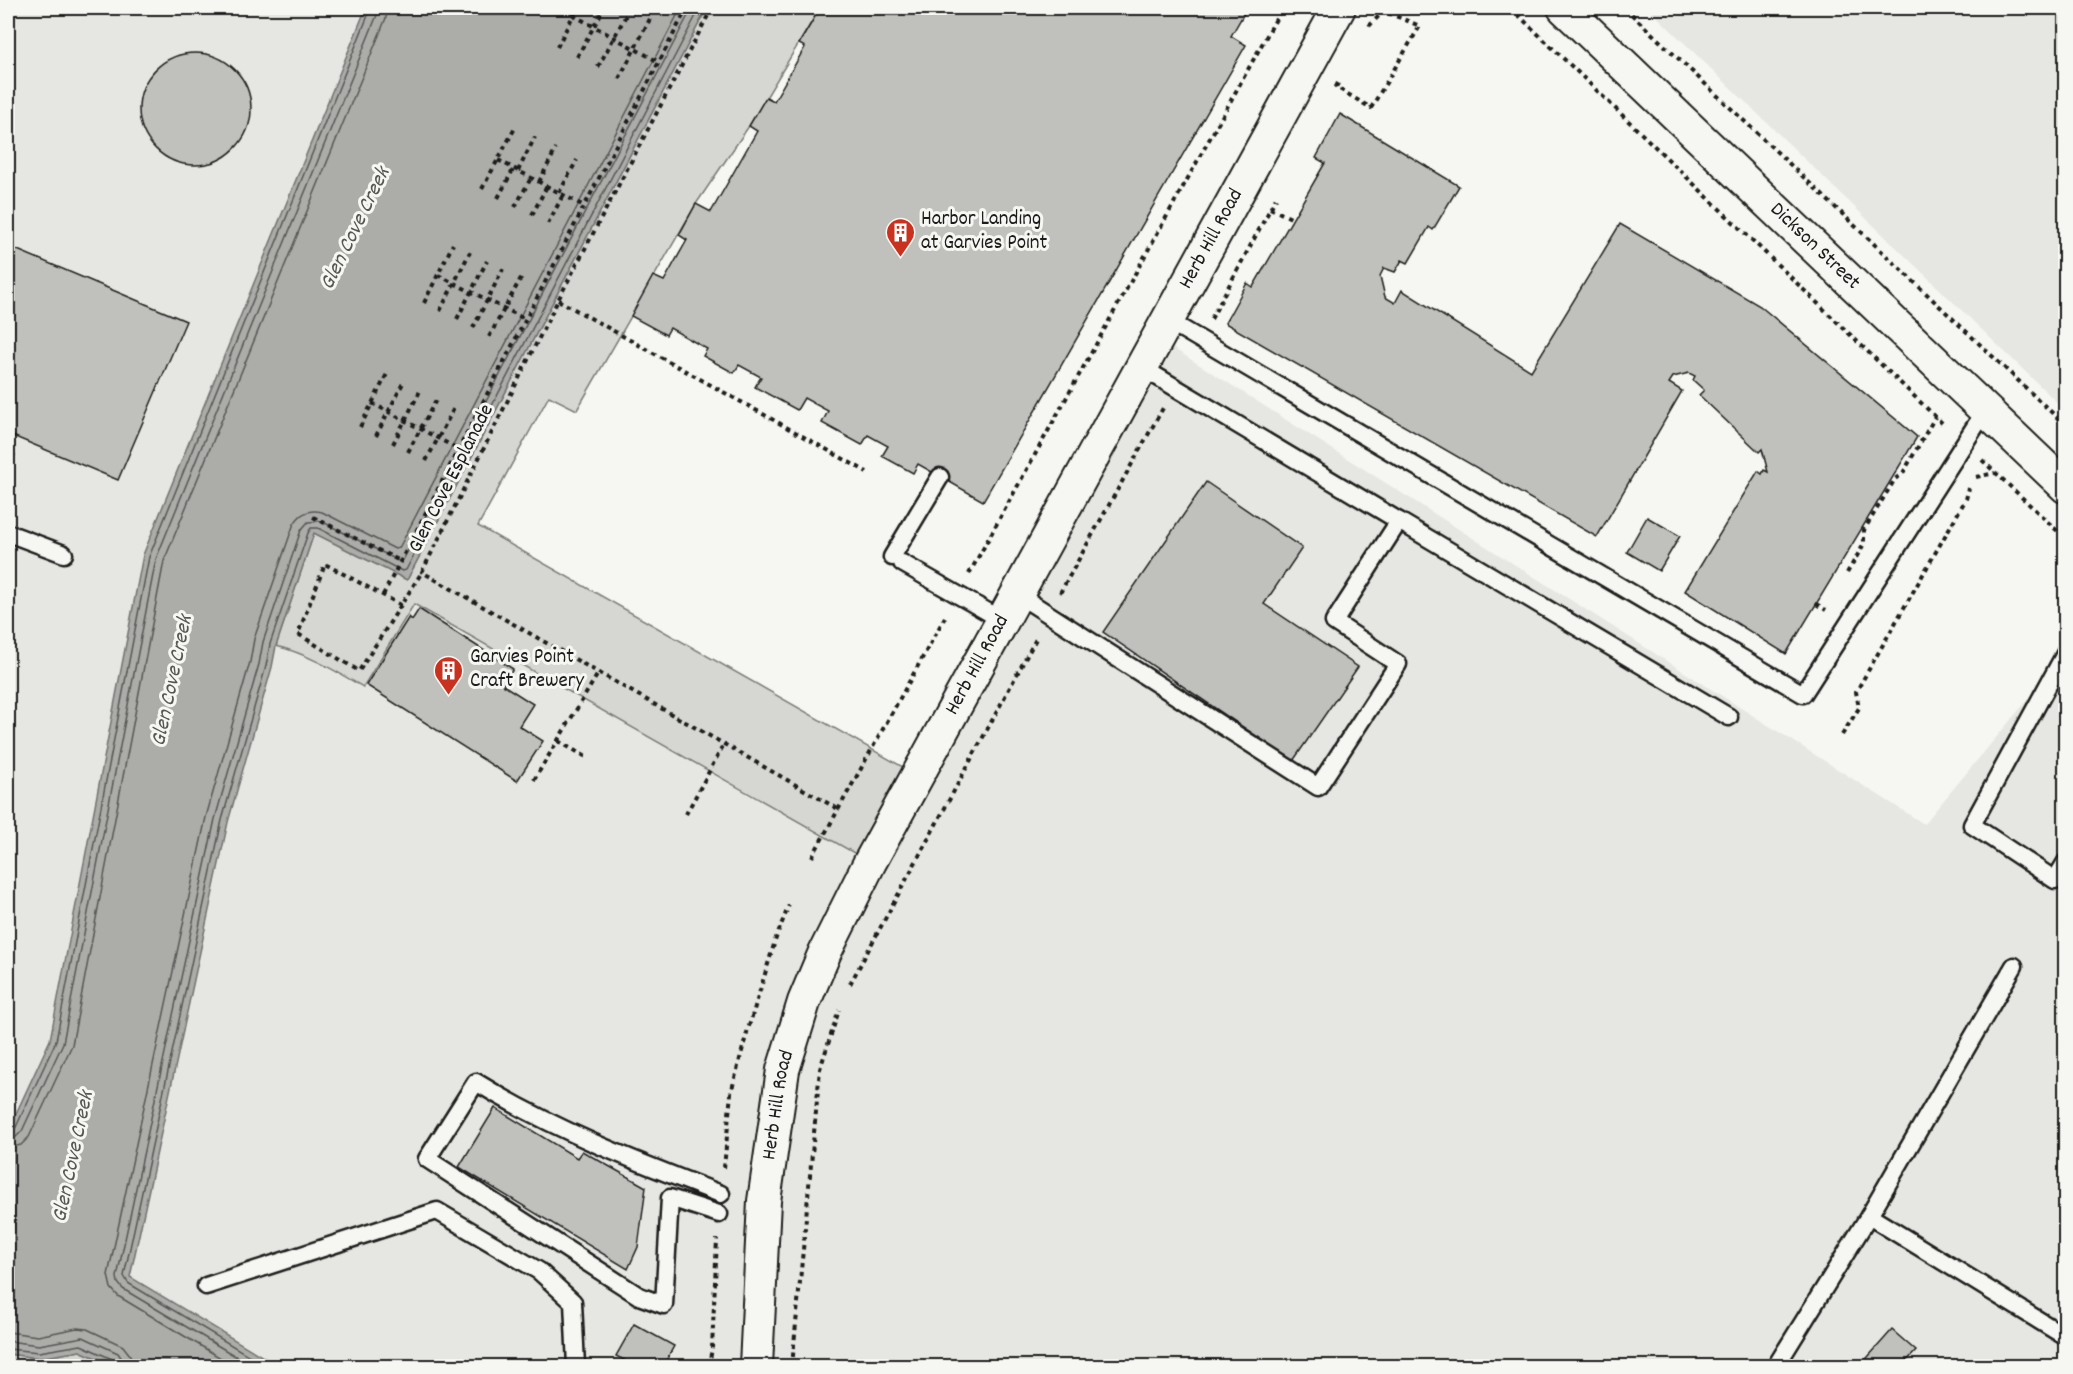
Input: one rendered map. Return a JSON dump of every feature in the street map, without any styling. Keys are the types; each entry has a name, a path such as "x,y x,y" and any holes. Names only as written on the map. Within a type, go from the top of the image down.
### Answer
{"street":[{"name":"Herb Hill Road","path":"756,1366 764,1201 783,1070 804,1002 825,952 870,862 1339,8"},
{"name":"Dickson Street","path":"1564,8 2066,487"},
{"path":"740,1366 758,1310"}],"lane":[{"path":"1167,320 1803,694 1985,411"},
{"path":"1141,368 1729,717"},
{"path":"940,477 897,560 957,595 1049,614 1318,787 1398,664 1334,622 1399,521"},
{"path":"8,533 64,554"},
{"path":"2066,651 1972,825 2055,880 2066,862"},
{"path":"1776,1366 1869,1216 2014,966"},
{"path":"719,1214 670,1198 664,1305 639,1296 427,1159 476,1082 511,1104 641,1164 721,1194"},
{"path":"206,1286 437,1211 539,1271 573,1302 576,1366"},
{"path":"1869,1216 2066,1337"}],"path":[{"path":"557,47 577,8"},
{"path":"577,57 604,8"},
{"path":"598,67 630,8"},
{"path":"383,595 687,8"},
{"name":"Glen Cove Esplanade","path":"712,8 558,300 422,572 838,808"},
{"path":"812,857 1282,8"},
{"path":"1336,87 1371,108 1420,26 1376,8"},
{"path":"1367,30 1387,8"},
{"path":"1511,8 1942,423"},
{"path":"1625,8 2066,426"},
{"path":"573,15 659,62"},
{"path":"619,79 652,15"},
{"path":"1331,97 1341,77"},
{"path":"482,189 515,128"},
{"path":"498,198 535,137"},
{"path":"538,182 556,149"},
{"path":"498,160 584,206"},
{"path":"548,224 577,160"},
{"path":"515,207 531,178"},
{"path":"532,215 547,186"},
{"path":"1203,340 1214,314 1281,188"},
{"path":"1270,208 1293,219"},
{"path":"424,303 453,244"},
{"path":"440,311 470,252"},
{"path":"457,319 488,261"},
{"path":"473,328 503,269"},
{"path":"438,275 525,319"},
{"path":"489,337 520,278"},
{"path":"558,300 867,472"},
{"path":"360,427 388,372"},
{"path":"376,436 404,381"},
{"path":"848,988 1049,614 1174,388"},
{"path":"393,444 421,389"},
{"path":"408,453 437,398"},
{"path":"372,403 458,449"},
{"path":"426,461 454,408"},
{"path":"1842,582 1864,544 1864,530 1895,479 1903,473 1935,417"},
{"path":"1982,460 2066,539"},
{"path":"1842,735 1859,708 1856,692 1966,499 1966,492 1977,476 1995,473"},
{"path":"313,517 400,561"},
{"path":"401,604 325,564 298,634 360,671 422,572"},
{"path":"1816,604 1826,610 1831,601"},
{"path":"534,780 599,672"},
{"path":"558,741 588,758"},
{"path":"687,814 724,744"},
{"path":"721,1194 731,1093 749,1025 789,905"},
{"path":"792,1366 820,1069 840,1009"},
{"path":"709,1366 712,1348 719,1214"}],"shaded area":[{"path":"8,8 366,8 143,555 50,1040 8,1131"},
{"path":"707,8 820,8 749,126 696,204 577,410 549,396 478,526 917,775 870,862 414,604 363,687 310,658 276,646 314,533 407,580"},
{"path":"1648,8 2065,8 2065,410"},
{"path":"1157,338 1924,824 2065,655 2065,1366 278,1366 130,1277 228,822 276,646 320,661 363,687 414,604 870,861"},
{"path":"80,1351 115,1366 8,1366 8,1354 39,1358"}],"water":[{"name":"Glen Cove Creek","path":"366,8 707,8 407,580 314,533 276,646 228,822 130,1277 278,1366 115,1366 80,1351 39,1358 8,1354 8,1131 50,1040 143,555"}],"building":[{"name":"Harbor Landing at Garvies Point","path":"820,8 1247,8 1231,36 1246,45 983,501 918,464 913,473 882,456 888,446 868,435 862,445 822,423 828,411 804,398 797,410 755,387 761,377 739,365 734,373 703,356 707,349 670,328 666,335 631,316 653,276 664,281 687,240 679,235 696,204 711,212 757,131 749,126 766,97 774,101 805,47 799,44"},
{"path":"195,53 217,57 235,69 247,87 251,109 247,131 235,149 217,161 195,165 173,161 155,149 143,131 139,109 143,87 155,69 173,57"},
{"path":"1340,114 1459,186 1433,230 1429,227 1408,263 1402,260 1395,272 1384,268 1380,276 1385,297 1395,303 1402,290 1531,371 1620,224 1760,306 1917,437 1786,654 1685,591 1758,471 1762,474 1764,470 1768,472 1762,449 1759,452 1699,395 1704,390 1693,380 1695,376 1689,373 1673,377 1669,383 1682,391 1597,537 1225,323 1247,283 1253,287 1325,163 1316,158"},
{"path":"8,246 186,321 118,480 8,434"},
{"path":"8,451 15,455 8,473"},
{"path":"1206,482 1302,548 1264,604 1358,667 1293,761 1103,632"},
{"path":"1647,517 1680,536 1659,571 1627,552"},
{"name":"Garvies Point Craft Brewery","path":"419,609 513,669 503,685 533,704 519,726 543,741 517,781 366,685 409,617 412,620"},
{"path":"495,1108 577,1158 582,1151 646,1187 638,1247 628,1269 459,1167"},
{"path":"634,1324 674,1346 663,1366 636,1366 616,1356"},
{"path":"1892,1330 1916,1351 1902,1366 1860,1366"}],"place":[{"name":"Harbor Landing at Garvies Point","path":"900,258"},
{"name":"Garvies Point Craft Brewery","path":"449,696"}]}
